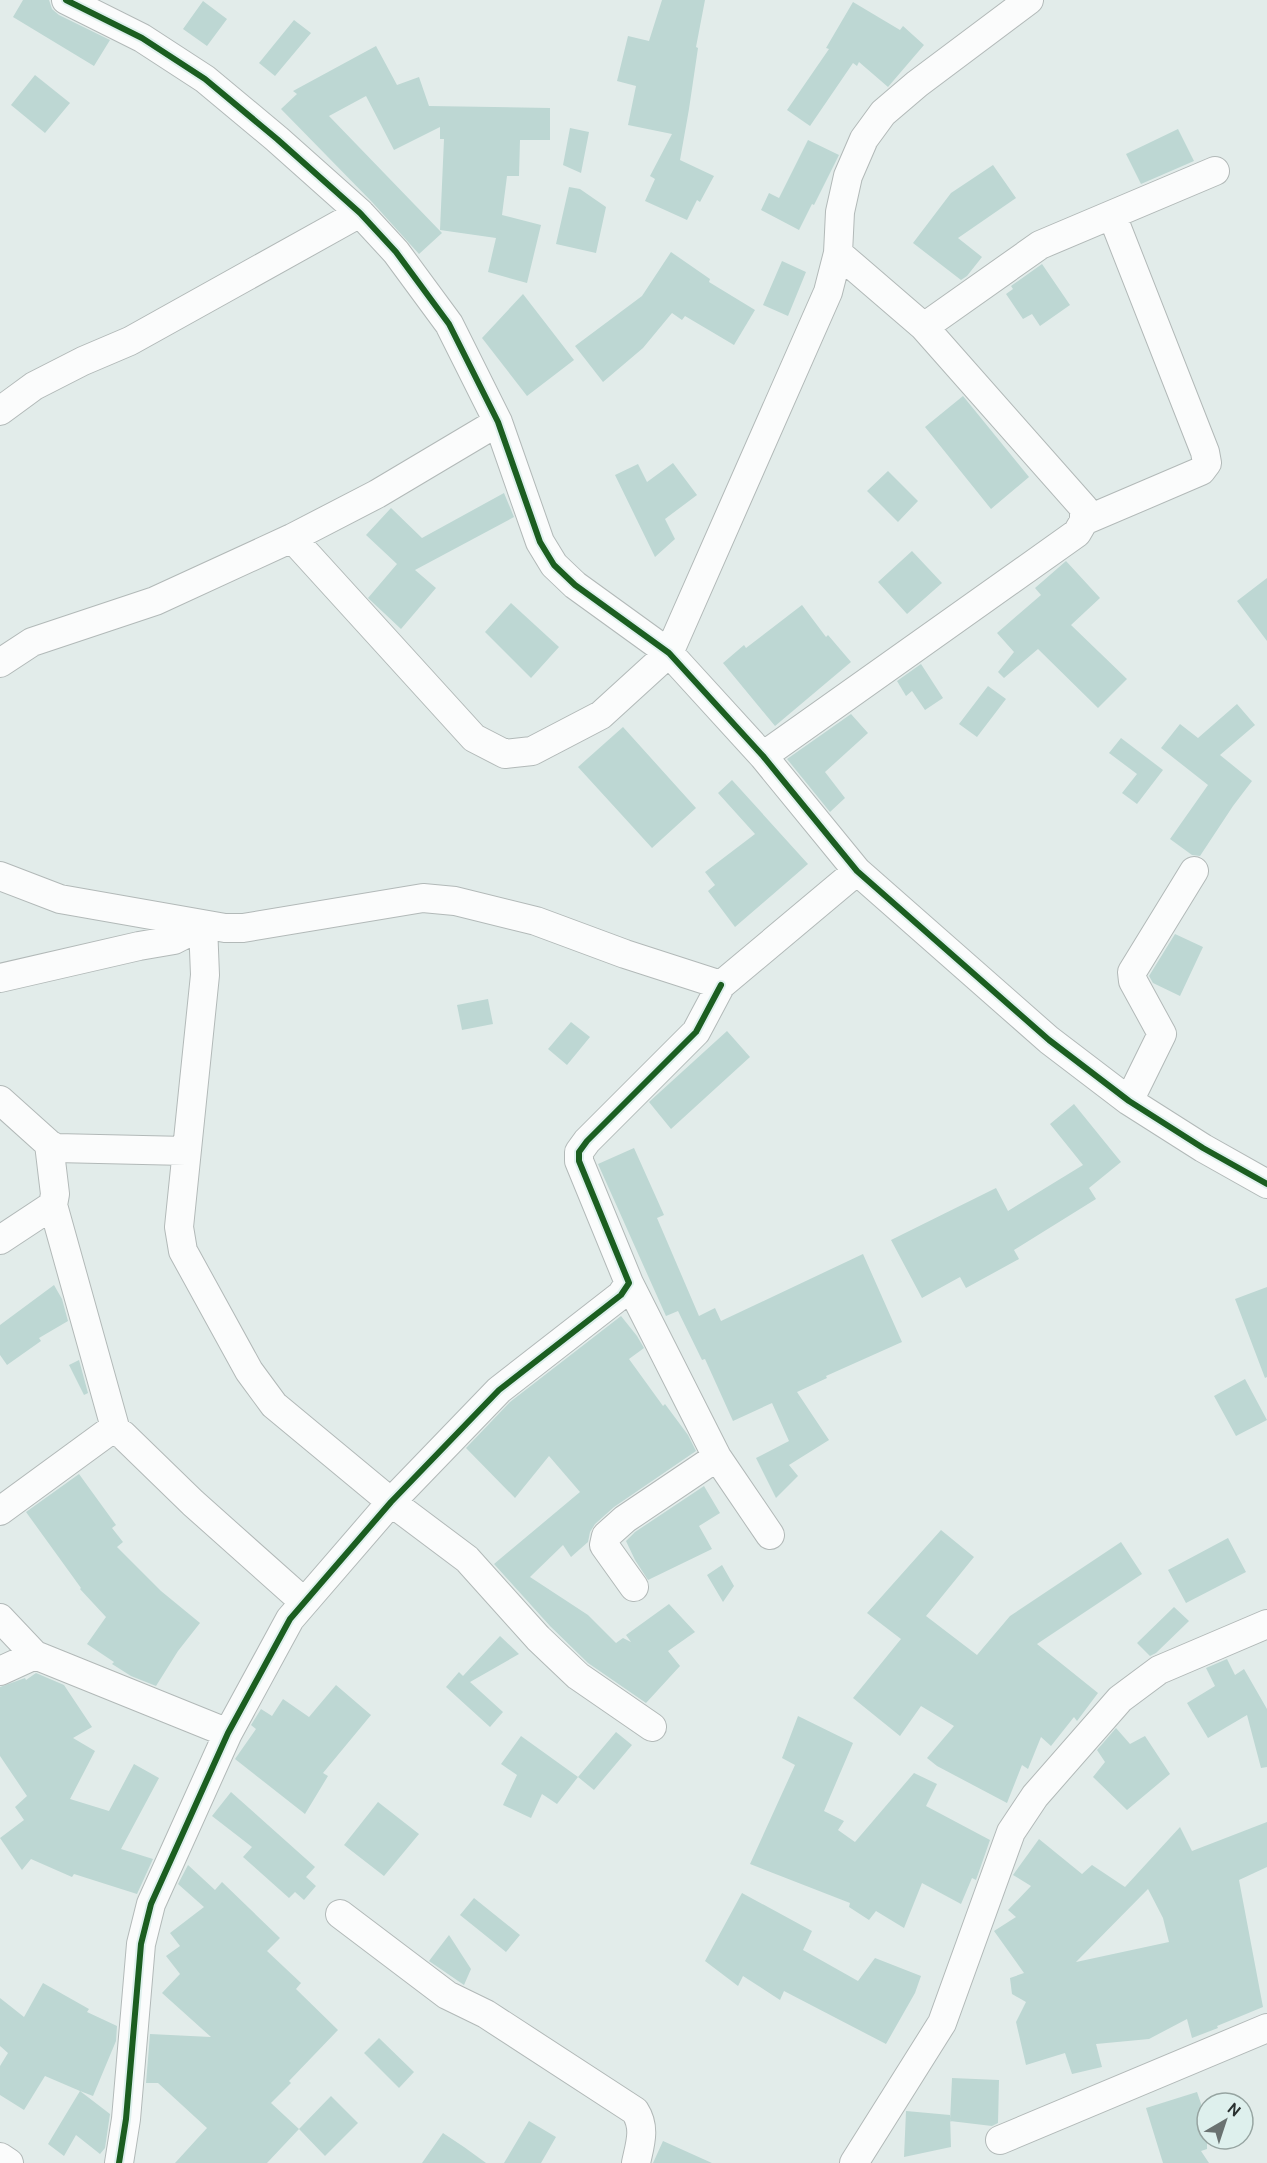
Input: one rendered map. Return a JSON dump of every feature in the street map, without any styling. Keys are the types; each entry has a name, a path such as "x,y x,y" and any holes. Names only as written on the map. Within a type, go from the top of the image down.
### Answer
{"street":[{"path":"292,538 474,738 505,754 532,751 601,715 669,653 828,292 838,253 840,212 848,176 864,139 883,113 917,84 1029,0"},
{"path":"84,4 205,79 360,213 396,252 449,324 498,422 540,542 554,565 575,585 669,653 763,756 857,871 1048,1040 1129,1101 1203,1148 1267,1184"},
{"path":"924,327 1040,245 1215,171"},
{"path":"0,411 34,386 83,361 130,341 360,213"},
{"path":"1084,521 1201,471 1207,463 1205,452 1112,214"},
{"path":"763,756 1077,533 1084,521 1084,508 924,327 838,253"},
{"path":"0,663 32,642 155,601 292,538 377,494 498,422"},
{"path":"770,1535 717,1457 629,1283 579,1161 579,1152 587,1141 696,1032 721,985 857,871"},
{"path":"1129,1101 1162,1034 1133,981 1132,972 1194,871"},
{"path":"0,876 60,899 204,925 243,928 423,898 455,901 536,921 625,954 721,985"},
{"path":"0,978 174,940 204,925"},
{"path":"204,925 205,975 179,1227 183,1251 249,1371 274,1405 391,1502 467,1559 538,1638 578,1676 652,1727"},
{"path":"0,1100 56,1148 186,1151"},
{"path":"49,1144 55,1194 53,1205 117,1431"},
{"path":"0,1240 53,1205"},
{"path":"119,2163 126,2119 141,1944 151,1904 228,1733 290,1619 391,1502 499,1390 621,1295 629,1283"},
{"path":"0,1511 108,1432 117,1431 304,1602"},
{"path":"634,1587 604,1545 606,1536 625,1519 717,1457"},
{"path":"0,1618 35,1655 228,1733"},
{"path":"854,2163 942,2024 1011,1832 1035,1796 1120,1700 1159,1670 1267,1624"},
{"path":"0,1671 35,1655"},
{"path":"340,1914 447,1995 486,2014 635,2111 640,2119 643,2132 636,2163"},
{"path":"1000,2140 1267,2028"},
{"path":"0,2157 9,2163"}],"building":[{"path":"23,0 49,0 52,9 59,15 110,40 94,66 13,17"},
{"path":"662,0 705,0 680,160 714,176 700,202 697,200 687,220 645,201 655,179 650,176 672,134 628,125 636,86 617,81 628,36 649,41"},
{"path":"203,1 227,19 207,46 183,29"},
{"path":"853,2 900,30 903,26 924,45 888,87 859,62 857,66 853,63 810,126 787,110 829,49 826,48"},
{"path":"294,20 311,33 275,76 259,63"},
{"path":"376,46 397,85 419,77 429,106 550,108 550,140 520,140 519,176 507,176 502,215 541,225 527,283 488,272 496,238 440,230 444,139 440,139 440,127 394,150 366,96 329,116 442,233 419,254 372,202 281,109 297,94 293,91"},
{"path":"35,75 70,103 45,133 11,105"},
{"path":"570,128 589,132 581,173 563,165"},
{"path":"1178,129 1194,161 1141,184 1126,154"},
{"path":"808,140 839,155 799,230 761,210 769,193 779,198"},
{"path":"993,165 1016,198 958,238 982,257 961,280 913,243 951,193"},
{"path":"569,187 580,189 606,207 596,253 556,244"},
{"path":"671,252 710,279 709,282 755,310 734,345 685,316 682,320 672,313 643,348 603,382 575,346 642,296"},
{"path":"782,261 806,272 788,316 763,305"},
{"path":"1042,264 1070,305 1040,326 1032,314 1023,319 1006,294 1013,289 1011,286"},
{"path":"523,294 574,360 527,396 482,338"},
{"path":"963,396 1029,477 991,509 925,427"},
{"path":"673,463 697,495 665,519 675,539 655,557 615,475 638,464 647,482"},
{"path":"888,471 918,501 898,522 867,491"},
{"path":"504,493 514,517 415,570 436,588 401,629 368,598 397,564 366,535 391,508 422,538"},
{"path":"912,551 942,583 907,614 878,582"},
{"path":"1066,561 1100,598 1071,625 1127,679 1098,708 1038,649 1004,678 998,672 1014,652 997,633 1041,595 1035,588"},
{"path":"1267,578 1267,641 1237,601"},
{"path":"511,603 559,647 531,678 485,632"},
{"path":"802,605 826,637 828,635 851,662 775,726 723,663 744,645 746,648"},
{"path":"921,664 943,698 925,710 912,691 906,696 897,681"},
{"path":"988,686 1006,699 977,737 959,724"},
{"path":"1237,704 1255,725 1220,755 1252,781 1200,856 1192,855 1170,839 1208,785 1161,748 1180,724 1198,738"},
{"path":"851,714 868,733 825,772 845,798 830,812 787,759"},
{"path":"623,727 696,808 652,848 578,767"},
{"path":"1121,738 1163,770 1137,804 1122,793 1137,774 1109,753"},
{"path":"732,780 808,864 735,927 708,891 715,885 705,872 755,834 718,793"},
{"path":"1175,934 1203,947 1180,996 1153,983 1149,976"},
{"path":"488,999 493,1024 462,1030 457,1005"},
{"path":"571,1022 590,1037 567,1065 548,1049"},
{"path":"727,1031 750,1057 671,1129 649,1102"},
{"path":"1074,1104 1121,1162 1089,1188 1096,1199 1014,1250 1019,1259 966,1288 960,1277 922,1298 891,1240 996,1188 1008,1211 1083,1165 1050,1124"},
{"path":"634,1148 664,1215 657,1218 699,1316 715,1308 721,1321 863,1254 902,1342 826,1376 827,1378 797,1392 829,1440 789,1465 798,1476 776,1498 756,1458 789,1441 772,1403 733,1421 705,1359 702,1360 678,1311 666,1316 598,1164"},
{"path":"54,1285 62,1299 68,1321 39,1338 41,1341 7,1365 0,1355 0,1325"},
{"path":"1267,1287 1267,1377 1265,1378 1235,1299"},
{"path":"621,1316 644,1348 629,1359 663,1406 665,1404 688,1435 696,1451 614,1507 595,1524 588,1542 571,1557 563,1545 530,1577 588,1615 616,1643 623,1638 631,1642 626,1635 669,1604 695,1632 668,1651 680,1666 646,1703 588,1663 550,1626 494,1564 580,1492 549,1456 515,1498 466,1448 510,1402"},
{"path":"79,1360 88,1393 84,1395 69,1365"},
{"path":"1245,1379 1267,1420 1236,1436 1214,1396"},
{"path":"79,1474 116,1525 112,1528 123,1542 117,1547 161,1591 200,1623 178,1651 156,1686 131,1676 87,1644 106,1617 80,1589 26,1512"},
{"path":"704,1486 720,1513 699,1526 712,1549 648,1580 626,1541 635,1532"},
{"path":"941,1530 974,1557 926,1616 977,1655 1010,1616 1121,1542 1142,1574 1037,1644 1098,1693 1077,1721 1074,1717 1051,1746 1041,1737 1028,1769 1022,1765 1007,1803 937,1766 927,1758 954,1726 921,1706 900,1736 853,1698 901,1639 867,1613"},
{"path":"1228,1538 1246,1572 1186,1603 1168,1570"},
{"path":"722,1565 734,1586 723,1602 707,1575"},
{"path":"1174,1607 1189,1621 1150,1656 1137,1643"},
{"path":"500,1636 519,1654 470,1682 503,1712 490,1727 446,1687 459,1672 463,1676"},
{"path":"1227,1659 1235,1675 1244,1669 1267,1709 1267,1767 1261,1768 1247,1715 1208,1738 1187,1703 1215,1686 1206,1668"},
{"path":"36,1673 64,1685 92,1727 73,1738 95,1751 70,1799 109,1811 134,1764 159,1778 121,1849 153,1859 137,1894 74,1874 72,1877 31,1859 22,1870 0,1838 24,1820 15,1807 27,1796 0,1756 0,1687 25,1678 26,1680"},
{"path":"336,1685 371,1715 323,1773 328,1776 305,1814 235,1759 256,1729 251,1725 261,1709 272,1716 283,1699 309,1717"},
{"path":"798,1716 853,1743 824,1811 844,1821 838,1830 855,1842 914,1773 937,1784 926,1806 990,1840 976,1880 972,1878 961,1904 922,1883 904,1928 876,1911 869,1920 849,1907 850,1903 750,1864 795,1765 782,1758"},
{"path":"1116,1728 1130,1744 1145,1736 1170,1774 1127,1810 1093,1777 1105,1762 1097,1750"},
{"path":"616,1732 632,1745 594,1790 578,1777"},
{"path":"521,1736 578,1777 557,1804 542,1794 531,1818 503,1805 517,1775 501,1764"},
{"path":"231,1792 315,1867 306,1877 316,1886 304,1900 295,1892 289,1898 243,1857 252,1847 212,1816"},
{"path":"378,1802 419,1834 384,1876 344,1845"},
{"path":"1267,1822 1267,1867 1239,1880 1263,2007 1192,2038 1187,2019 1149,2039 1096,2044 1102,2067 1072,2074 1065,2053 1026,2065 1016,2022 1026,2002 1012,1994 1010,1978 1024,1973 994,1931 1016,1917 1008,1910 1031,1886 1013,1875 1039,1839 1082,1874 1092,1865 1125,1887 1180,1827 1192,1851","holes":["1148,1889 1163,1918 1169,1942 1076,1962"]},
{"path":"188,1865 215,1890 222,1882 280,1938 267,1951 301,1983 296,1989 338,2030 271,2103 299,2129 267,2163 175,2163 207,2128 158,2083 146,2083 150,2034 211,2037 162,1993 180,1974 166,1956 180,1946 170,1933 204,1907 178,1884"},
{"path":"742,1893 812,1931 803,1950 858,1981 875,1958 921,1976 915,1993 886,2044 784,1991 780,2000 743,1976 738,1986 705,1961"},
{"path":"474,1898 520,1935 506,1952 460,1915"},
{"path":"449,1935 471,1969 464,1985 429,1961"},
{"path":"43,1983 89,2009 87,2012 117,2026 116,2041 93,2096 45,2076 24,2110 0,2095 0,2066 8,2053 0,2046 0,1998 24,2017"},
{"path":"379,2038 414,2072 399,2088 364,2053"},
{"path":"952,2078 999,2080 998,2123 992,2126 950,2121"},
{"path":"80,2091 110,2114 105,2148 100,2154 76,2135 64,2156 48,2144"},
{"path":"1195,2093 1195,2151 1201,2151 1209,2163 1163,2163 1146,2108"},
{"path":"331,2096 358,2123 325,2156 299,2129"},
{"path":"906,2111 950,2115 951,2147 904,2157"},
{"path":"529,2121 556,2137 541,2163 504,2163"},
{"path":"443,2133 464,2147 486,2163 422,2163"},
{"path":"663,2141 712,2163 653,2163"}],"cycle path":[{"path":"66,0 142,38 205,79 360,213 396,252 449,324 498,422 540,542 554,565 575,585 669,653 763,756 857,871 1049,1040 1129,1101 1203,1148 1267,1184"},
{"path":"119,2163 126,2119 141,1944 151,1904 228,1733 290,1619 391,1502 499,1390 621,1295 629,1283 579,1161 579,1152 587,1141 696,1032 721,985"}]}
